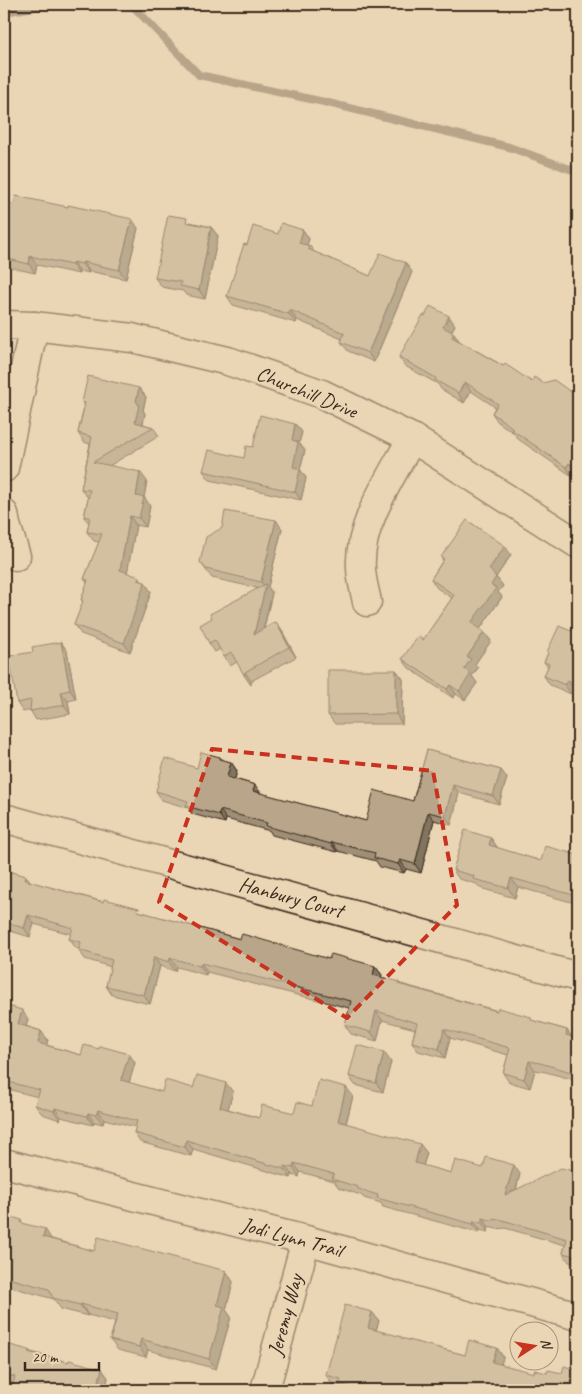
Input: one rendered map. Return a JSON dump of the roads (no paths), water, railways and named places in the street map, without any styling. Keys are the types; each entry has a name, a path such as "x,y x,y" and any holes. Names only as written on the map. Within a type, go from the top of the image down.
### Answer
{"street":[{"name":"Churchill Drive","path":"4,325 34,326 132,338 228,361 322,394 412,438 578,544"},
{"path":"4,468 34,326"},
{"path":"367,602 361,568 364,534 377,503 412,438"},
{"path":"4,514 16,556"},
{"name":"Hanbury Court","path":"4,818 578,977"},
{"name":"Jodi Lynn Trail","path":"4,1163 306,1240 578,1316"},
{"name":"Jeremy Way","path":"265,1390 306,1240"}],"waterway":[{"path":"4,12 53,4"},
{"path":"131,4 199,75 324,102 509,147 578,172"}]}
